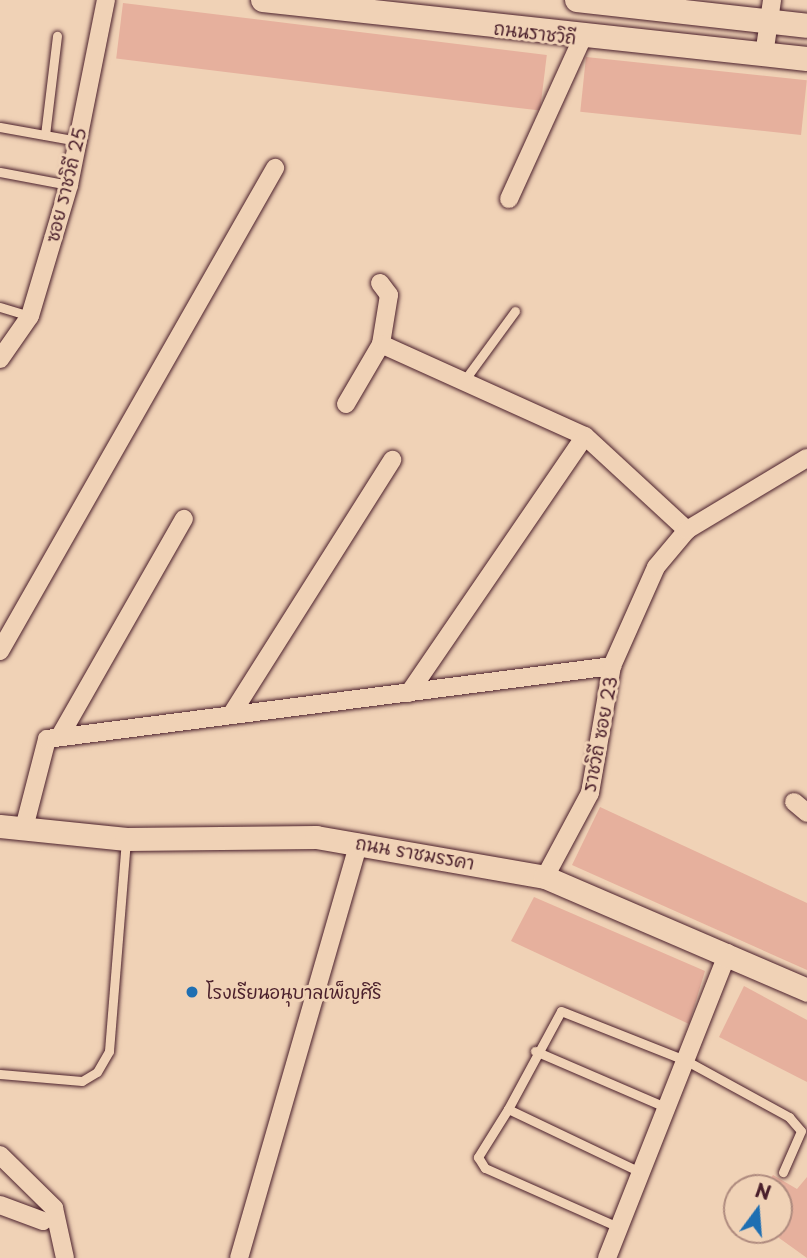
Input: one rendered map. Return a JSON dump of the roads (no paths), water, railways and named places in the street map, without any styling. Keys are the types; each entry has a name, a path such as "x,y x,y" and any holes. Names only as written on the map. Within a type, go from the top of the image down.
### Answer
{"main road":[{"name":"ถนนราชวิถี","path":"263,0 582,38 807,60"},
{"path":"577,0 771,11 807,26"}],"street":[{"name":"ซอย ราชวิถี 25","path":"0,359 30,316 69,185 106,0"},
{"path":"764,55 771,11"},
{"path":"509,198 582,38"},
{"path":"0,651 275,168"},
{"path":"346,404 381,344 389,301 380,283"},
{"path":"381,344 466,378 585,436 687,530"},
{"path":"409,694 585,436"},
{"name":"ราชวิถี ซอย 23","path":"545,877 590,793 612,666 656,567 687,530 807,458"},
{"path":"231,715 392,460"},
{"path":"60,736 184,519"},
{"path":"24,828 43,743 60,736 409,694 612,666"},
{"name":"ถนน ราชมรรคา","path":"0,826 126,839 279,836 359,843 545,877 728,953 807,990"},
{"path":"239,1258 359,843"},
{"path":"607,1258 638,1171 728,953"},
{"path":"0,1155 54,1208 65,1258"},
{"path":"0,1206 43,1221"}],"lane":[{"path":"45,135 57,36"},
{"path":"0,127 79,141"},
{"path":"0,172 69,185"},
{"path":"0,307 30,316"},
{"path":"466,378 515,311"},
{"path":"0,1074 82,1081 97,1072 110,1051 126,839"},
{"path":"618,1227 482,1164 478,1157 508,1109 554,1015 569,1011 685,1060 797,1123 800,1143 783,1171"},
{"path":"535,1051 665,1107"},
{"path":"508,1109 638,1171"}],"place":[{"name":"โรงเรียนอนุบาลเพ็ญศิริ","path":"192,992"}]}
